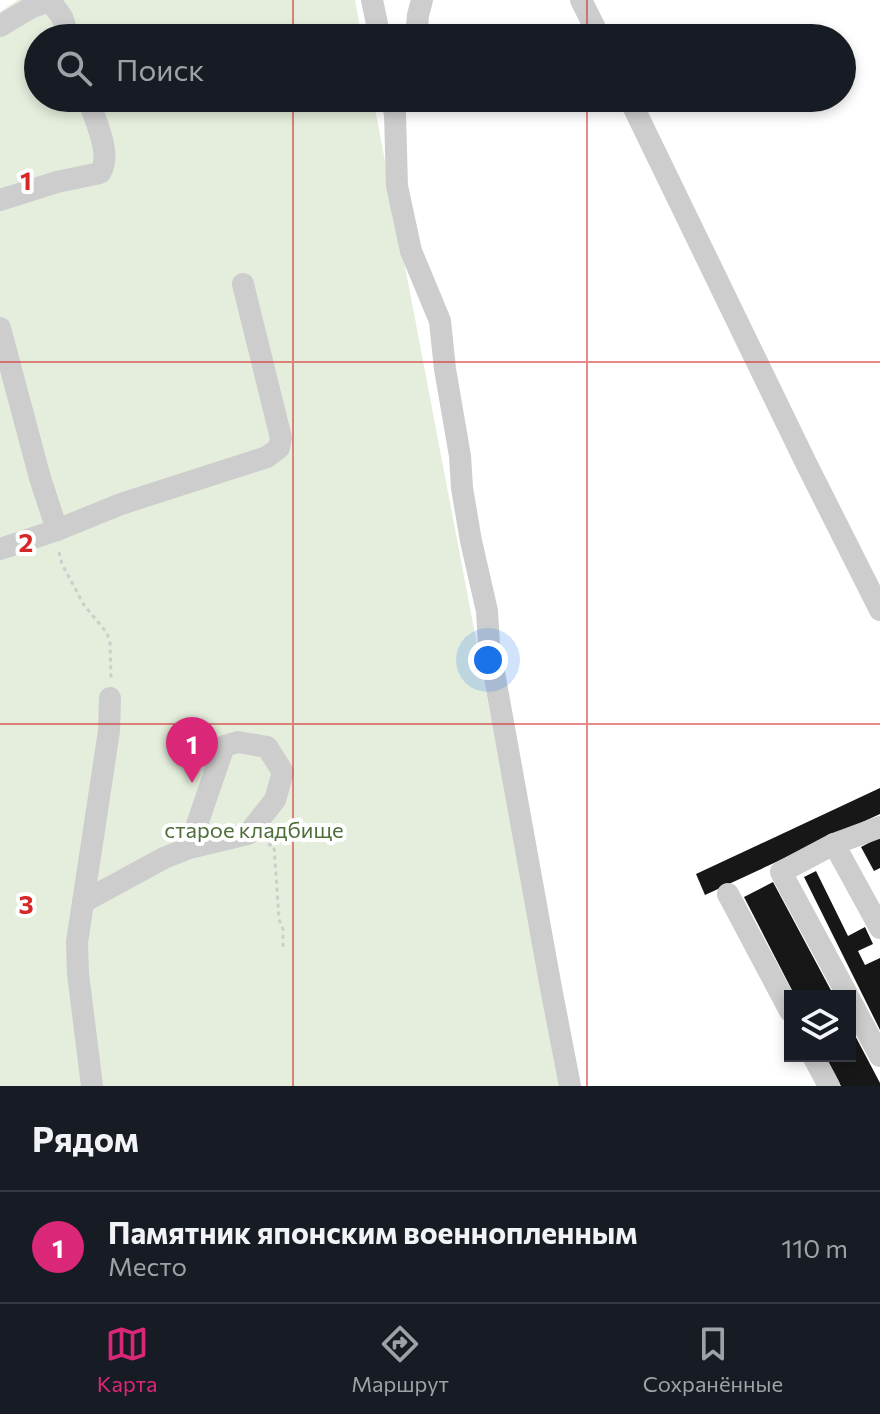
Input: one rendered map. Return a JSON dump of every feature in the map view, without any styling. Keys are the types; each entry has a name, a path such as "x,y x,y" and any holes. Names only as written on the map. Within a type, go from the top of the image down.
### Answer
{"street":[{"path":"372,0 377,24"},
{"path":"417,24 422,0"},
{"path":"581,0 593,24"},
{"path":"0,26 32,7 52,1 64,24"},
{"path":"0,200 57,182 100,173 105,165 105,152 92,112"},
{"path":"395,112 397,186 411,251 440,321 464,501 487,611 489,645 570,1086"},
{"path":"636,112 880,610"},
{"path":"0,549 121,504 267,457 279,448 281,438 243,284"},
{"path":"0,328 57,530"},
{"path":"92,1086 77,942 109,731 110,698"},
{"path":"83,902 164,858 189,848 248,834 275,800 283,772 267,747 238,742 224,746 189,848"},
{"path":"845,990 781,872 834,844 880,827"},
{"path":"834,844 880,928"},
{"path":"728,894 784,1000"},
{"path":"856,1011 880,1056"},
{"path":"816,1062 829,1086"}],"path":[{"path":"57,530 62,564 84,605 107,633 110,643 110,698"},
{"path":"248,834 274,846 283,947"}],"green space":[{"name":"старое кладбище","path":"18,0 355,0 359,24 24,24 24,112 376,112 561,1086 0,1086 0,12"}],"building":[{"path":"880,788 880,814 705,895 696,874"},
{"path":"880,837 880,868 874,871 861,847"},
{"path":"816,871 848,936 865,927 873,944 858,951 865,965 880,958 880,1030 804,877"},
{"path":"773,882 831,990 792,990 744,897"},
{"path":"856,1037 880,1086 841,1086 828,1062 856,1062"}],"place":[{"name":"Памятник японским военнопленным","path":"192,783"}]}
